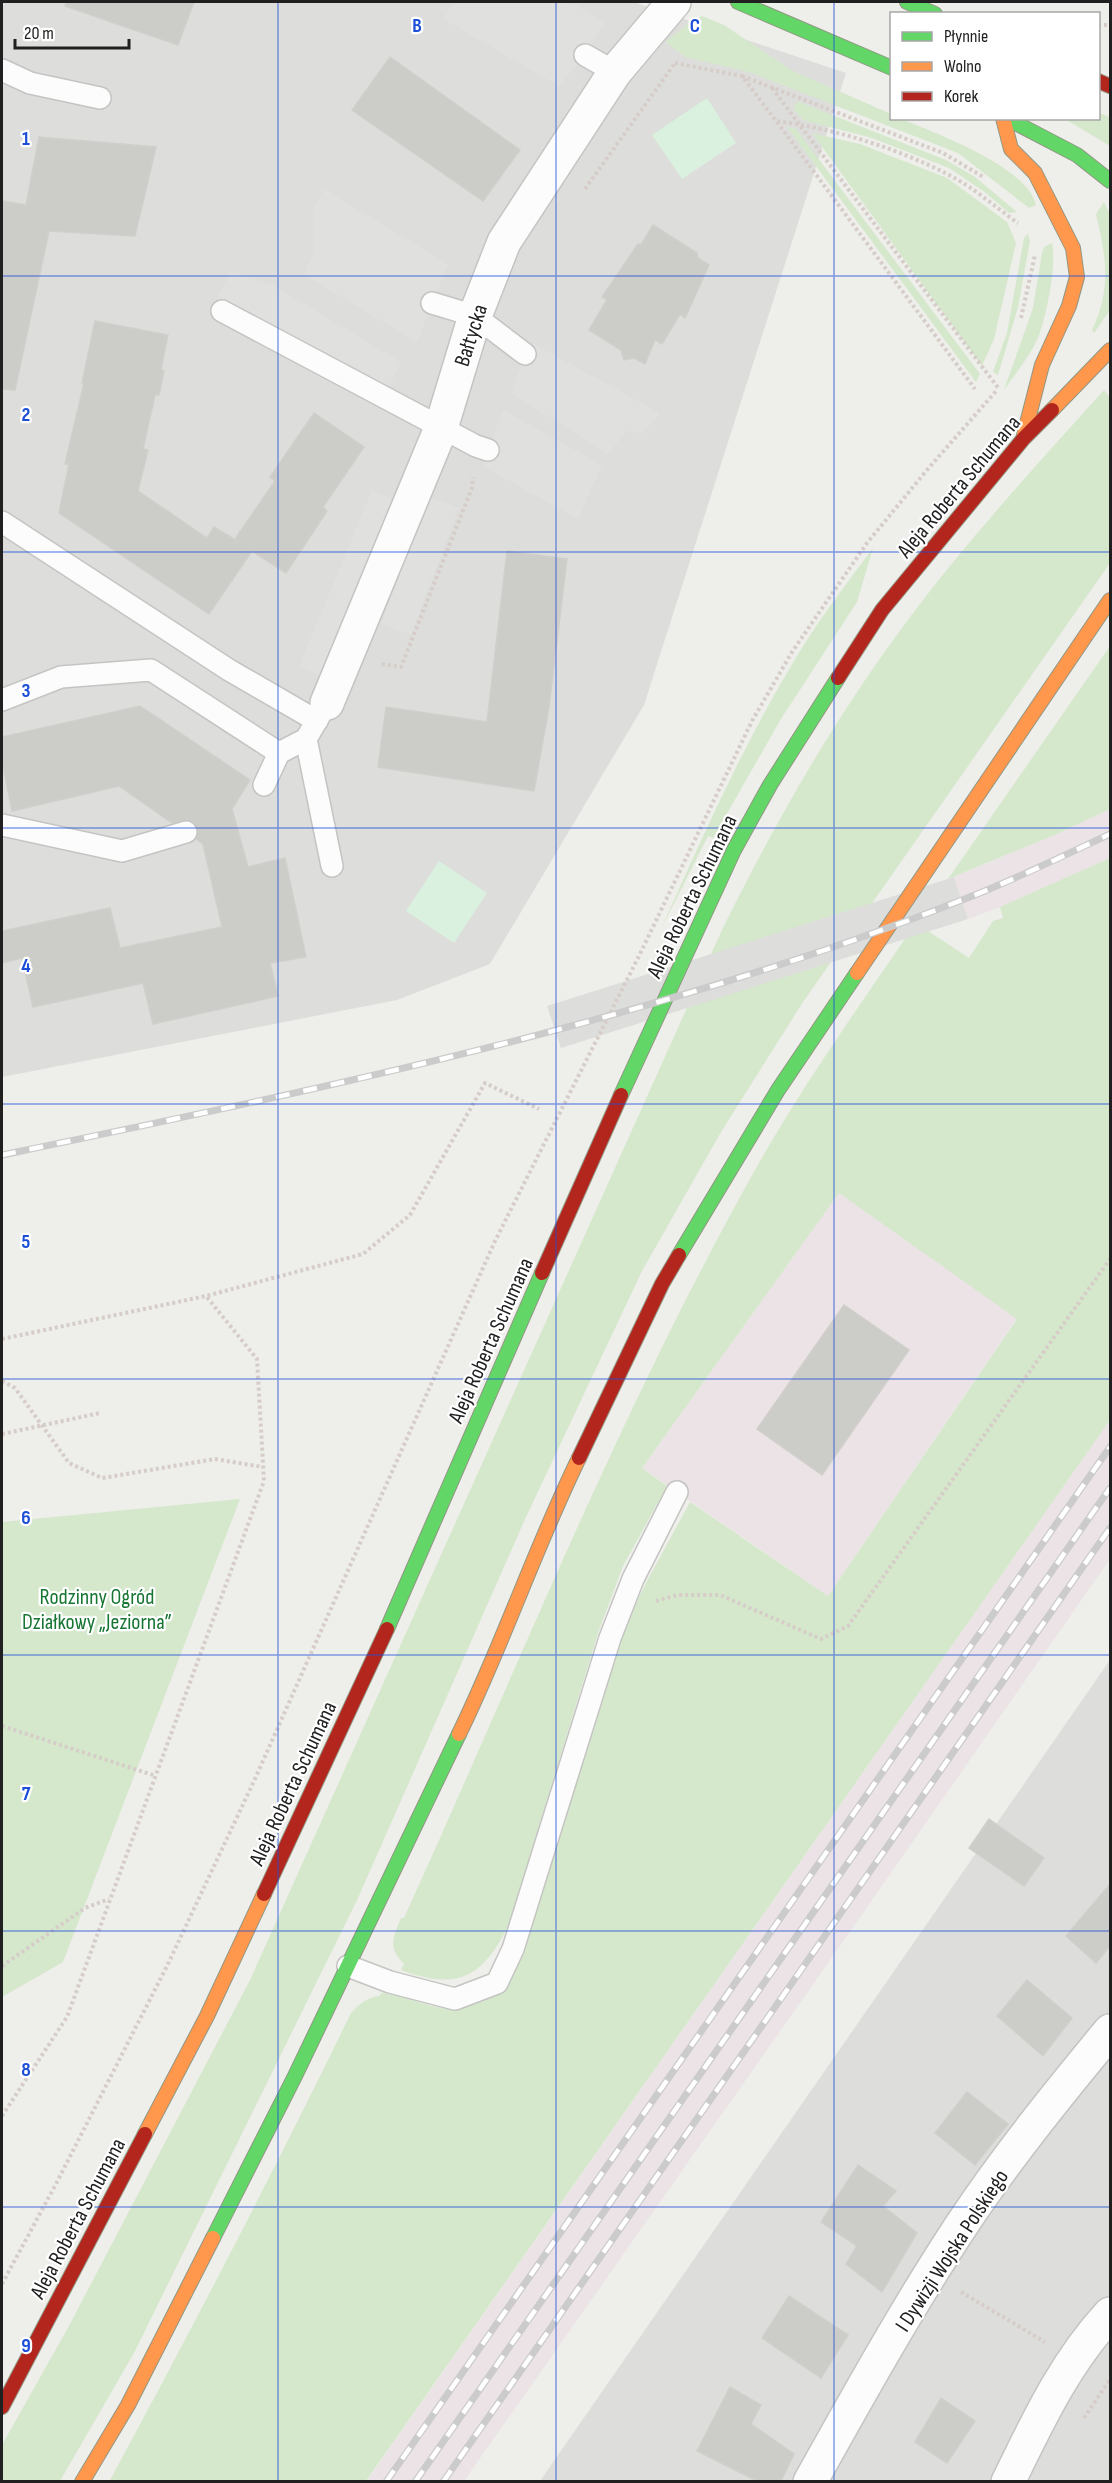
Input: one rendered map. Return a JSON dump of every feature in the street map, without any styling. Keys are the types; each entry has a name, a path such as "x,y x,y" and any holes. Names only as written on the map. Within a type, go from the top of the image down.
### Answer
{"main road":[{"path":"738,2 890,68"},
{"path":"907,2 930,12"},
{"path":"1005,120 1011,149 1035,173 1073,248 1077,277 1069,306 1042,365 1024,438"},
{"path":"1009,120 1077,155 1110,181"},
{"name":"Aleja Roberta Schumana","path":"2,2407 212,2005 380,1645 565,1221 700,920 735,850 776,776 882,610 1024,438 1110,350"},
{"path":"82,2481 128,2405 295,2076 477,1697 557,1503 662,1284 778,1090 1110,600"}],"street":[{"name":"Bałtycka","path":"322,712 441,428 475,316 504,242 615,72 674,2"},
{"name":"I Dywizji Wojska Polskiego","path":"810,2481 961,2227 1024,2138 1110,2031"},
{"path":"1008,2481 1050,2395 1110,2314"}],"lane":[{"path":"585,55 615,72"},
{"path":"2,70 30,83 100,98"},
{"path":"432,303 475,316 525,354"},
{"path":"222,311 441,428 488,450"},
{"path":"2,522 229,670 322,712 306,740 279,753 264,785"},
{"path":"2,700 61,677 151,670 279,753"},
{"path":"306,740 332,866"},
{"path":"2,825 122,851 186,832"},
{"path":"348,1966 390,1982 455,1999 497,1983 513,1949 610,1638 633,1579 677,1492"}],"path":[{"path":"644,37 675,63 742,76 943,153 986,178"},
{"path":"742,76 975,389"},
{"path":"772,88 999,389"},
{"path":"776,121 800,124 878,145 948,174 1019,224"},
{"path":"1021,319 1035,246"},
{"path":"2,2284 57,2182 168,1964 259,1770 495,1241 639,956 752,721 792,652 867,543 927,470 999,389 1002,379"},
{"path":"2,1339 206,1296 363,1254 410,1215 485,1083 539,1109"},
{"path":"651,1602 678,1595 720,1595 821,1639 848,1626 1110,1259"},
{"path":"2,2116 67,2017 264,1481 257,1359 206,1296"},
{"path":"2,1381 15,1388 69,1464 102,1478 215,1459 263,1467"},
{"path":"2,1434 100,1413"},
{"path":"2,1726 156,1776"},
{"path":"2,1966 85,1908 110,1899"},
{"path":"932,2275 1075,2360"}],"shaded area":[{"path":"2,2 633,2 846,73 644,705 490,964 397,1000 2,1077"},
{"path":"454,2 571,2 605,24 585,55 559,86 443,19"},
{"path":"324,189 448,264 417,342 304,275 314,252 313,210"},
{"path":"231,272 273,285 401,362 389,387 217,298"},
{"path":"532,343 660,413 643,434 627,431 608,454 511,393 525,354"},
{"path":"503,410 602,465 578,519 482,466"},
{"path":"372,490 395,500 322,676 299,666"},
{"path":"429,497 459,508 411,635 381,624"},
{"path":"1110,809 1110,858 968,919 954,877"},
{"path":"839,1193 1017,1318 828,1596 642,1468"},
{"path":"1110,1420 1110,1559 835,1953 464,2481 366,2482"},
{"path":"1110,1660 1110,2481 540,2481"}],"green space":[{"path":"702,16 724,25 793,71 890,114 890,120 904,120 978,153 1016,178 1029,191 1036,205 1029,208 958,153 749,72 685,57 666,42 691,21"},
{"path":"707,98 736,143 682,179 652,135"},
{"path":"799,102 946,160 975,177 1017,212 1009,213 986,193 949,168 872,138 803,120 794,109 795,104"},
{"path":"1100,113 1110,117 1110,146 1067,120 1100,120"},
{"path":"787,127 796,129 980,374 976,382"},
{"path":"812,133 860,144 947,178 1007,222 1016,243 994,339 982,366"},
{"path":"1104,202 1110,214 1110,310 1094,333 1092,330 1105,286 1104,259 1096,214"},
{"path":"1028,234 1030,241 1018,307 998,375 993,372 1007,333 1024,238"},
{"path":"1052,243 1052,278 1040,331 1030,353 1004,390 1033,308 1042,253 1044,247"},
{"path":"1104,390 1110,398 1110,563 803,1002 721,1132 642,1271 526,1517 358,1898 134,2353 60,2481 2,2482 2,2445 69,2326 250,1980 721,932 761,854 803,778 849,704 899,632 972,539"},
{"path":"873,548 857,602 781,719 713,838 708,836 661,929 759,722 815,628"},
{"path":"1110,646 1110,809 1057,834 948,879"},
{"path":"1110,858 1110,1420 366,2481 109,2482 233,2249 351,2013 364,2001 380,1996 381,1993 449,2008 476,2003 493,1994 617,1643 646,1583 690,1502 828,1596 1017,1319 839,1193 642,1468 667,1486 623,1566 599,1630 509,1924 499,1942 478,1968 453,1979 438,1979 401,1970 404,1964 393,1947 398,1925 401,1918 404,1918 609,1458 652,1367 745,1188 806,1086 916,923 969,958 993,921 1003,918 1000,907"},
{"path":"439,861 487,893 454,943 406,911"},
{"name":"Rodzinny Ogród Działkowy „Jeziorna”","path":"240,1499 63,1962 2,1997 2,1522"}],"pier":[{"path":"954,877 968,919 561,1048 547,1006"}],"building":[{"path":"66,2 194,2 178,45 65,6"},
{"path":"390,57 520,150 483,201 352,110"},
{"path":"39,137 156,147 135,236 49,231 15,390 2,389 2,201 26,205"},
{"path":"653,225 697,253 698,258 709,265 685,318 680,314 662,344 655,340 645,364 634,358 624,360 621,350 589,330 607,300 602,297"},
{"path":"95,321 168,335 161,369 164,371 159,395 155,395 143,449 148,450 138,491 207,538 214,527 239,542 235,539 275,481 270,477 314,413 364,447 323,507 327,511 286,573 252,551 209,614 59,513 69,464 65,464 84,383 82,383"},
{"path":"507,551 567,559 549,707 534,791 378,767 386,707 487,722"},
{"path":"140,706 250,780 232,809 248,867 285,858 306,957 270,963 278,996 153,1024 143,983 33,1007 22,958 2,963 2,931 110,908 120,948 222,927 203,844 196,839 198,829 194,822 188,820 172,823 119,786 12,811 2,761 2,737"},
{"path":"844,1305 909,1350 822,1475 757,1429"},
{"path":"989,1819 1044,1858 1024,1886 969,1848"},
{"path":"1110,1884 1110,1946 1096,1963 1066,1936"},
{"path":"1027,1980 1072,2018 1043,2056 997,2016"},
{"path":"967,2092 1008,2124 975,2165 935,2133"},
{"path":"858,2165 896,2191 883,2206 917,2233 882,2292 846,2264 857,2246 821,2222"},
{"path":"789,2296 848,2335 821,2378 762,2338"},
{"path":"730,2387 761,2405 751,2424 794,2454 781,2481 757,2481 697,2451"},
{"path":"941,2398 975,2421 947,2463 915,2442"}],"railway":[{"path":"2,1155 366,1077 608,1016 845,943 981,893 1110,834"},
{"path":"386,2482 1110,1447"},
{"path":"415,2482 1110,1488"},
{"path":"443,2482 1110,1528"}],"traffic: fast":[{"path":"738,2 890,67"},
{"path":"907,2 930,12"},
{"path":"1010,120 1077,155 1110,181"},
{"path":"621,1095 734,850 770,785 838,678"},
{"path":"679,1255 778,1090 857,973"},
{"path":"387,1629 542,1273"},
{"path":"213,2238 295,2076 459,1734"}],"traffic: slow":[{"path":"1004,120 1011,149 1035,173 1073,248 1077,277 1069,306 1042,365 1024,435"},
{"path":"1052,410 1110,350"},
{"path":"857,973 1110,600"},
{"path":"459,1734 579,1458"},
{"path":"145,2134 207,2016 264,1894"},
{"path":"82,2482 128,2405 213,2238"}],"traffic: jam":[{"path":"1100,82 1110,86"},
{"path":"838,678 882,610 1024,438 1052,410"},
{"path":"542,1273 621,1095"},
{"path":"579,1458 662,1284 679,1255"},
{"path":"264,1894 387,1629"},
{"path":"2,2407 145,2134"}]}
